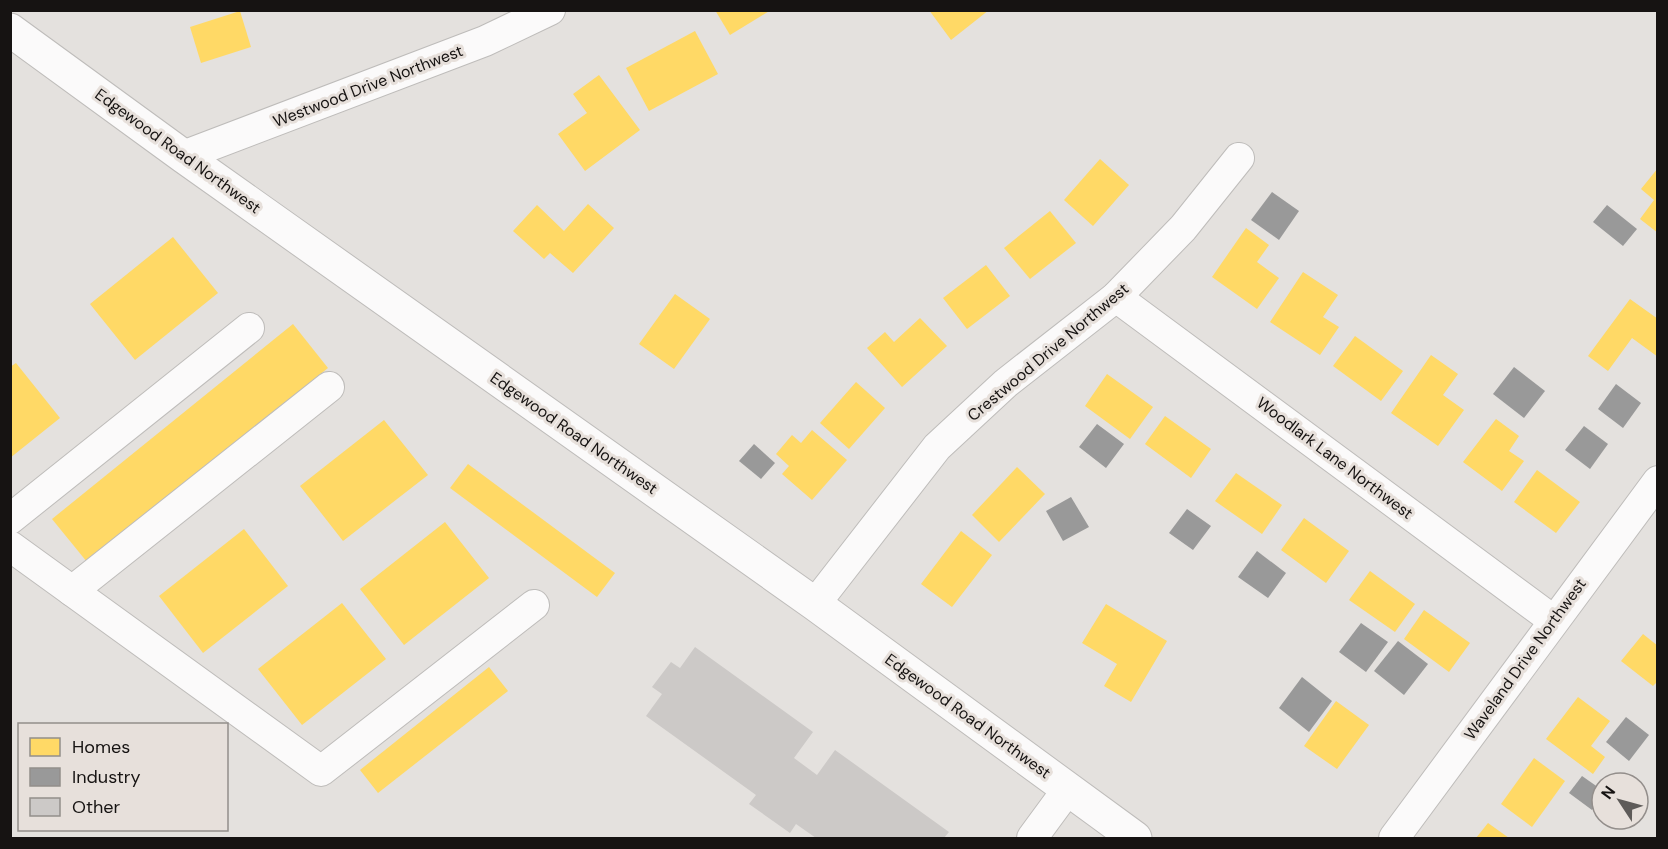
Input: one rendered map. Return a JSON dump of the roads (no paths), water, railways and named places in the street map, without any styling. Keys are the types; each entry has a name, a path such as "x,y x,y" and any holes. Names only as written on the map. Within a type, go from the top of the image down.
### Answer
{"main road":[{"name":"Edgewood Road Northwest","path":"10,30 183,156 815,604 1135,838"}],"street":[{"name":"Westwood Drive Northwest","path":"183,156 485,41 550,10"},
{"name":"Crestwood Drive Northwest","path":"815,604 937,447 1006,383 1116,297 1183,228 1239,158"},
{"name":"Woodlark Lane Northwest","path":"1116,297 1553,620"},
{"path":"10,519 249,328"},
{"path":"72,591 329,387"},
{"name":"Waveland Drive Northwest","path":"1394,838 1658,481"},
{"path":"10,546 321,771 534,605"},
{"path":"1032,838 1068,789"}]}
